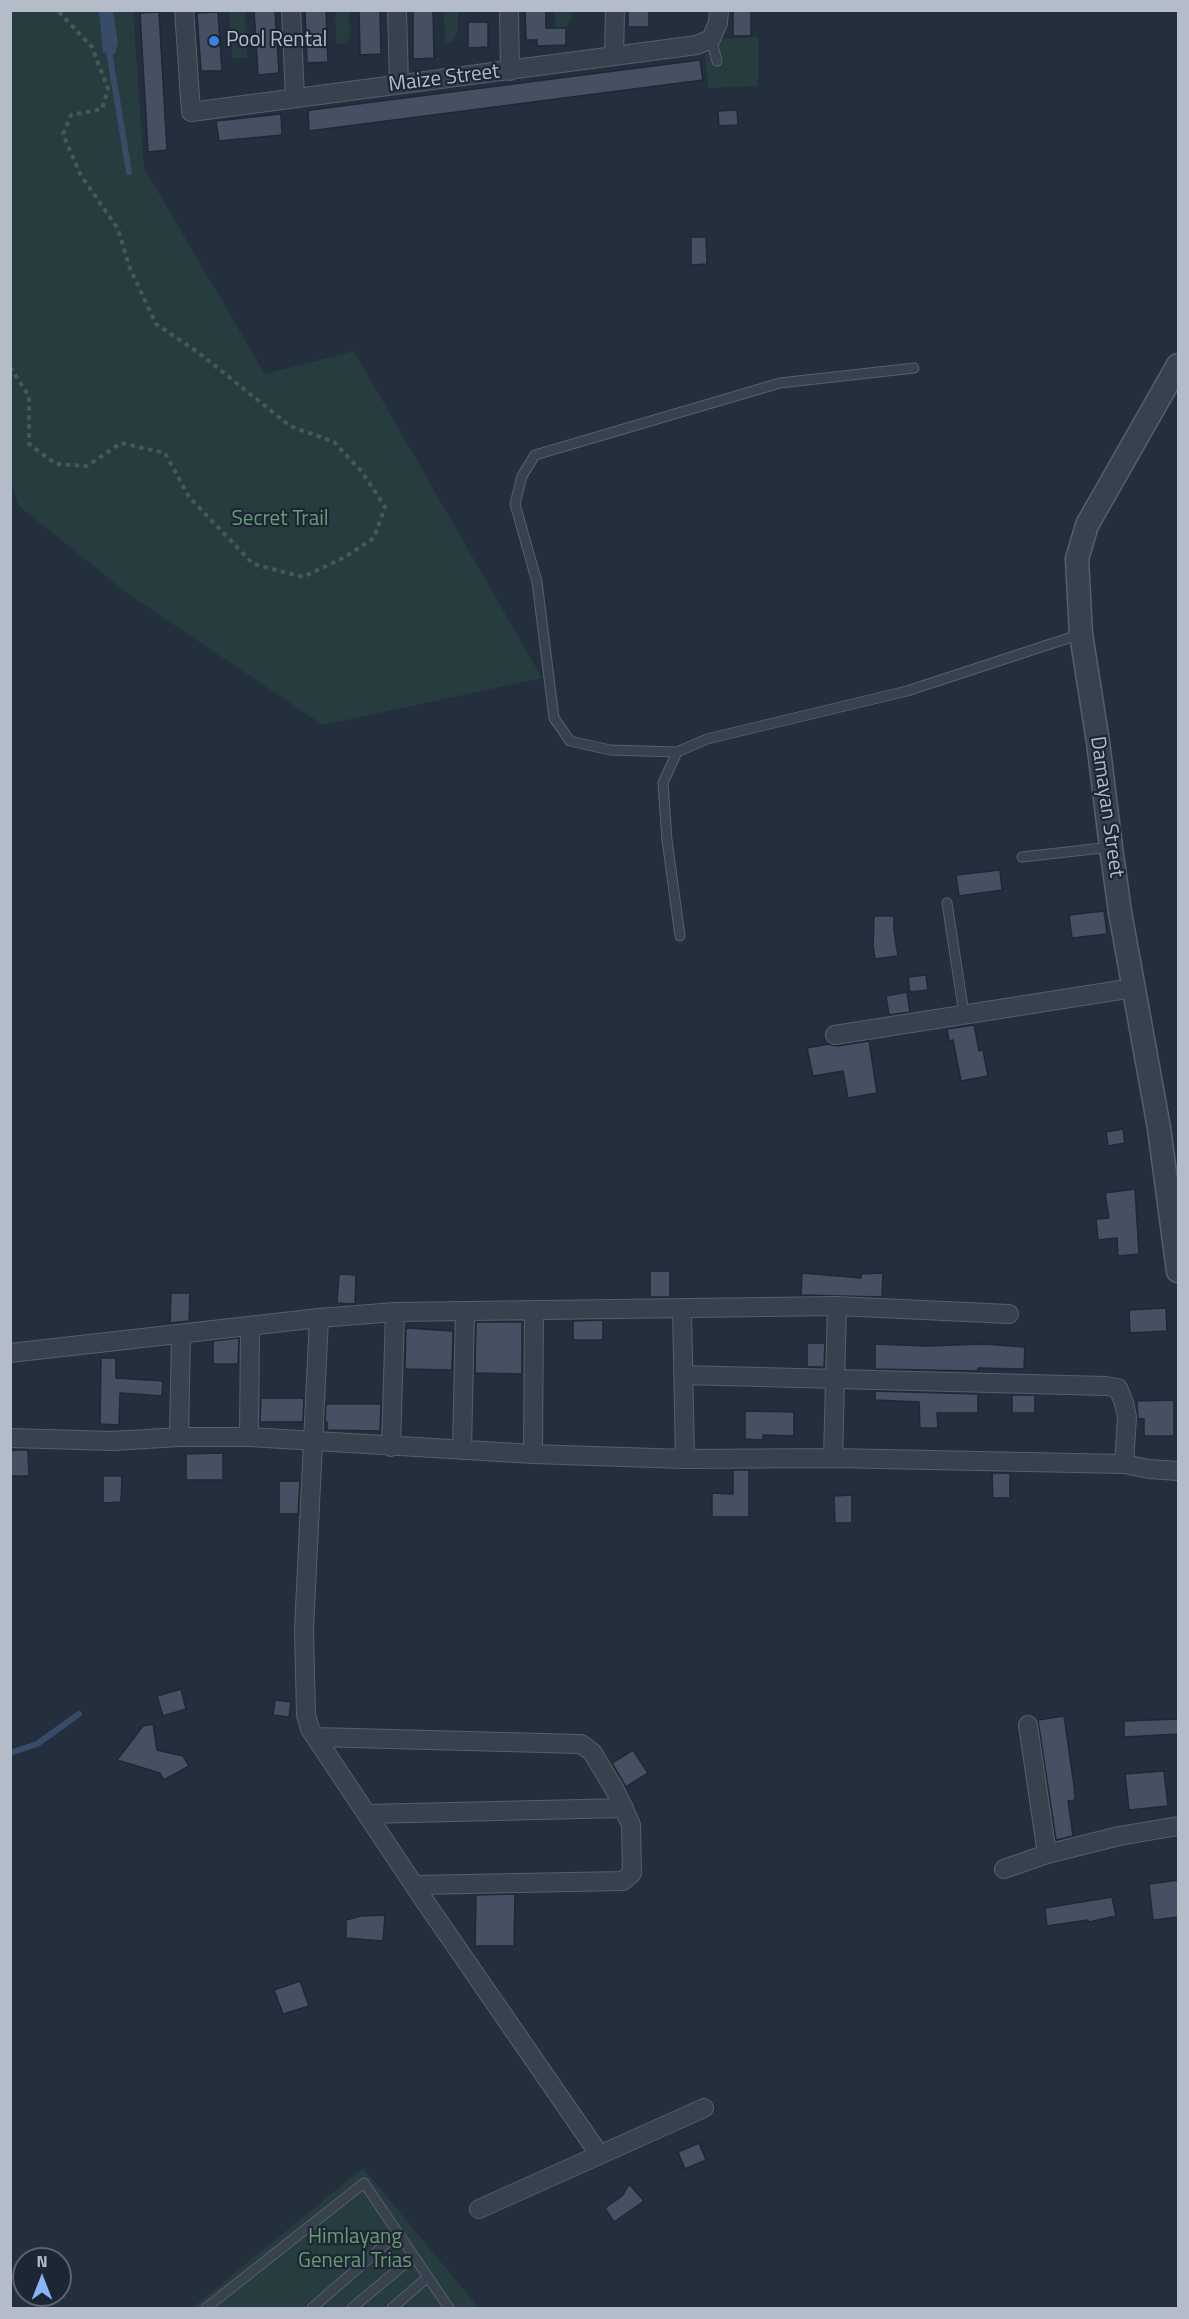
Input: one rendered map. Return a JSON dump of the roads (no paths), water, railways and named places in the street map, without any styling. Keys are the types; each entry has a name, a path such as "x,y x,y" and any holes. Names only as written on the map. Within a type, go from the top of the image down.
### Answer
{"street":[{"name":"Maize Street","path":"184,10 191,112 510,71 704,42"},
{"path":"291,10 295,97"},
{"path":"397,10 399,84"},
{"path":"509,10 510,71"},
{"path":"614,56 615,10"},
{"path":"704,42 718,23 718,10"},
{"name":"Damayan Street","path":"1179,365 1087,525 1077,559 1081,634 1111,847 1133,988 1159,1128 1179,1272"},
{"path":"835,1035 1133,988"},
{"path":"833,1458 837,1306"},
{"path":"10,1353 319,1317 394,1312 837,1306 1009,1314"},
{"path":"682,1309 684,1459"},
{"path":"533,1454 534,1310"},
{"path":"462,1450 465,1311"},
{"path":"391,1447 394,1312"},
{"path":"319,1317 304,1646 306,1715 310,1729 599,2154"},
{"path":"249,1437 250,1326"},
{"path":"179,1437 181,1334"},
{"path":"683,1375 836,1377 1118,1388 1127,1417 1124,1464"},
{"path":"10,1438 112,1441 179,1437 249,1437 533,1454 684,1459 833,1458 1124,1464 1149,1470 1179,1471"},
{"path":"1028,1725 1047,1854"},
{"path":"316,1737 581,1744 592,1752 624,1808 631,1825 632,1873 623,1881 414,1885"},
{"path":"367,1814 624,1808"},
{"path":"1004,1869 1047,1854 1119,1836 1179,1826"},
{"path":"478,2209 704,2108"}],"lane":[{"path":"704,42 717,61"},
{"path":"914,368 780,383 535,455 522,476 515,504 537,582 554,718 570,741 610,750 677,752 707,739 907,691 1081,634"},
{"path":"677,752 663,783 667,840 680,936"},
{"path":"1022,857 1111,847"},
{"path":"947,903 964,1014"},
{"path":"206,2308 364,2183 412,2257 449,2308"},
{"path":"312,2308 397,2234"},
{"path":"352,2308 412,2257"},
{"path":"392,2308 428,2277"}],"water":[{"path":"99,11 113,11 118,43 115,54 103,52"}],"waterway":[{"path":"108,45 129,172"},
{"path":"10,1753 37,1744 79,1714"}],"place":[{"name":"Pool Rental","path":"214,41"}],"park label":[{"name":"Secret Trail","path":"280,520"},
{"name":"Himlayang General Trias","path":"355,2250"}]}
